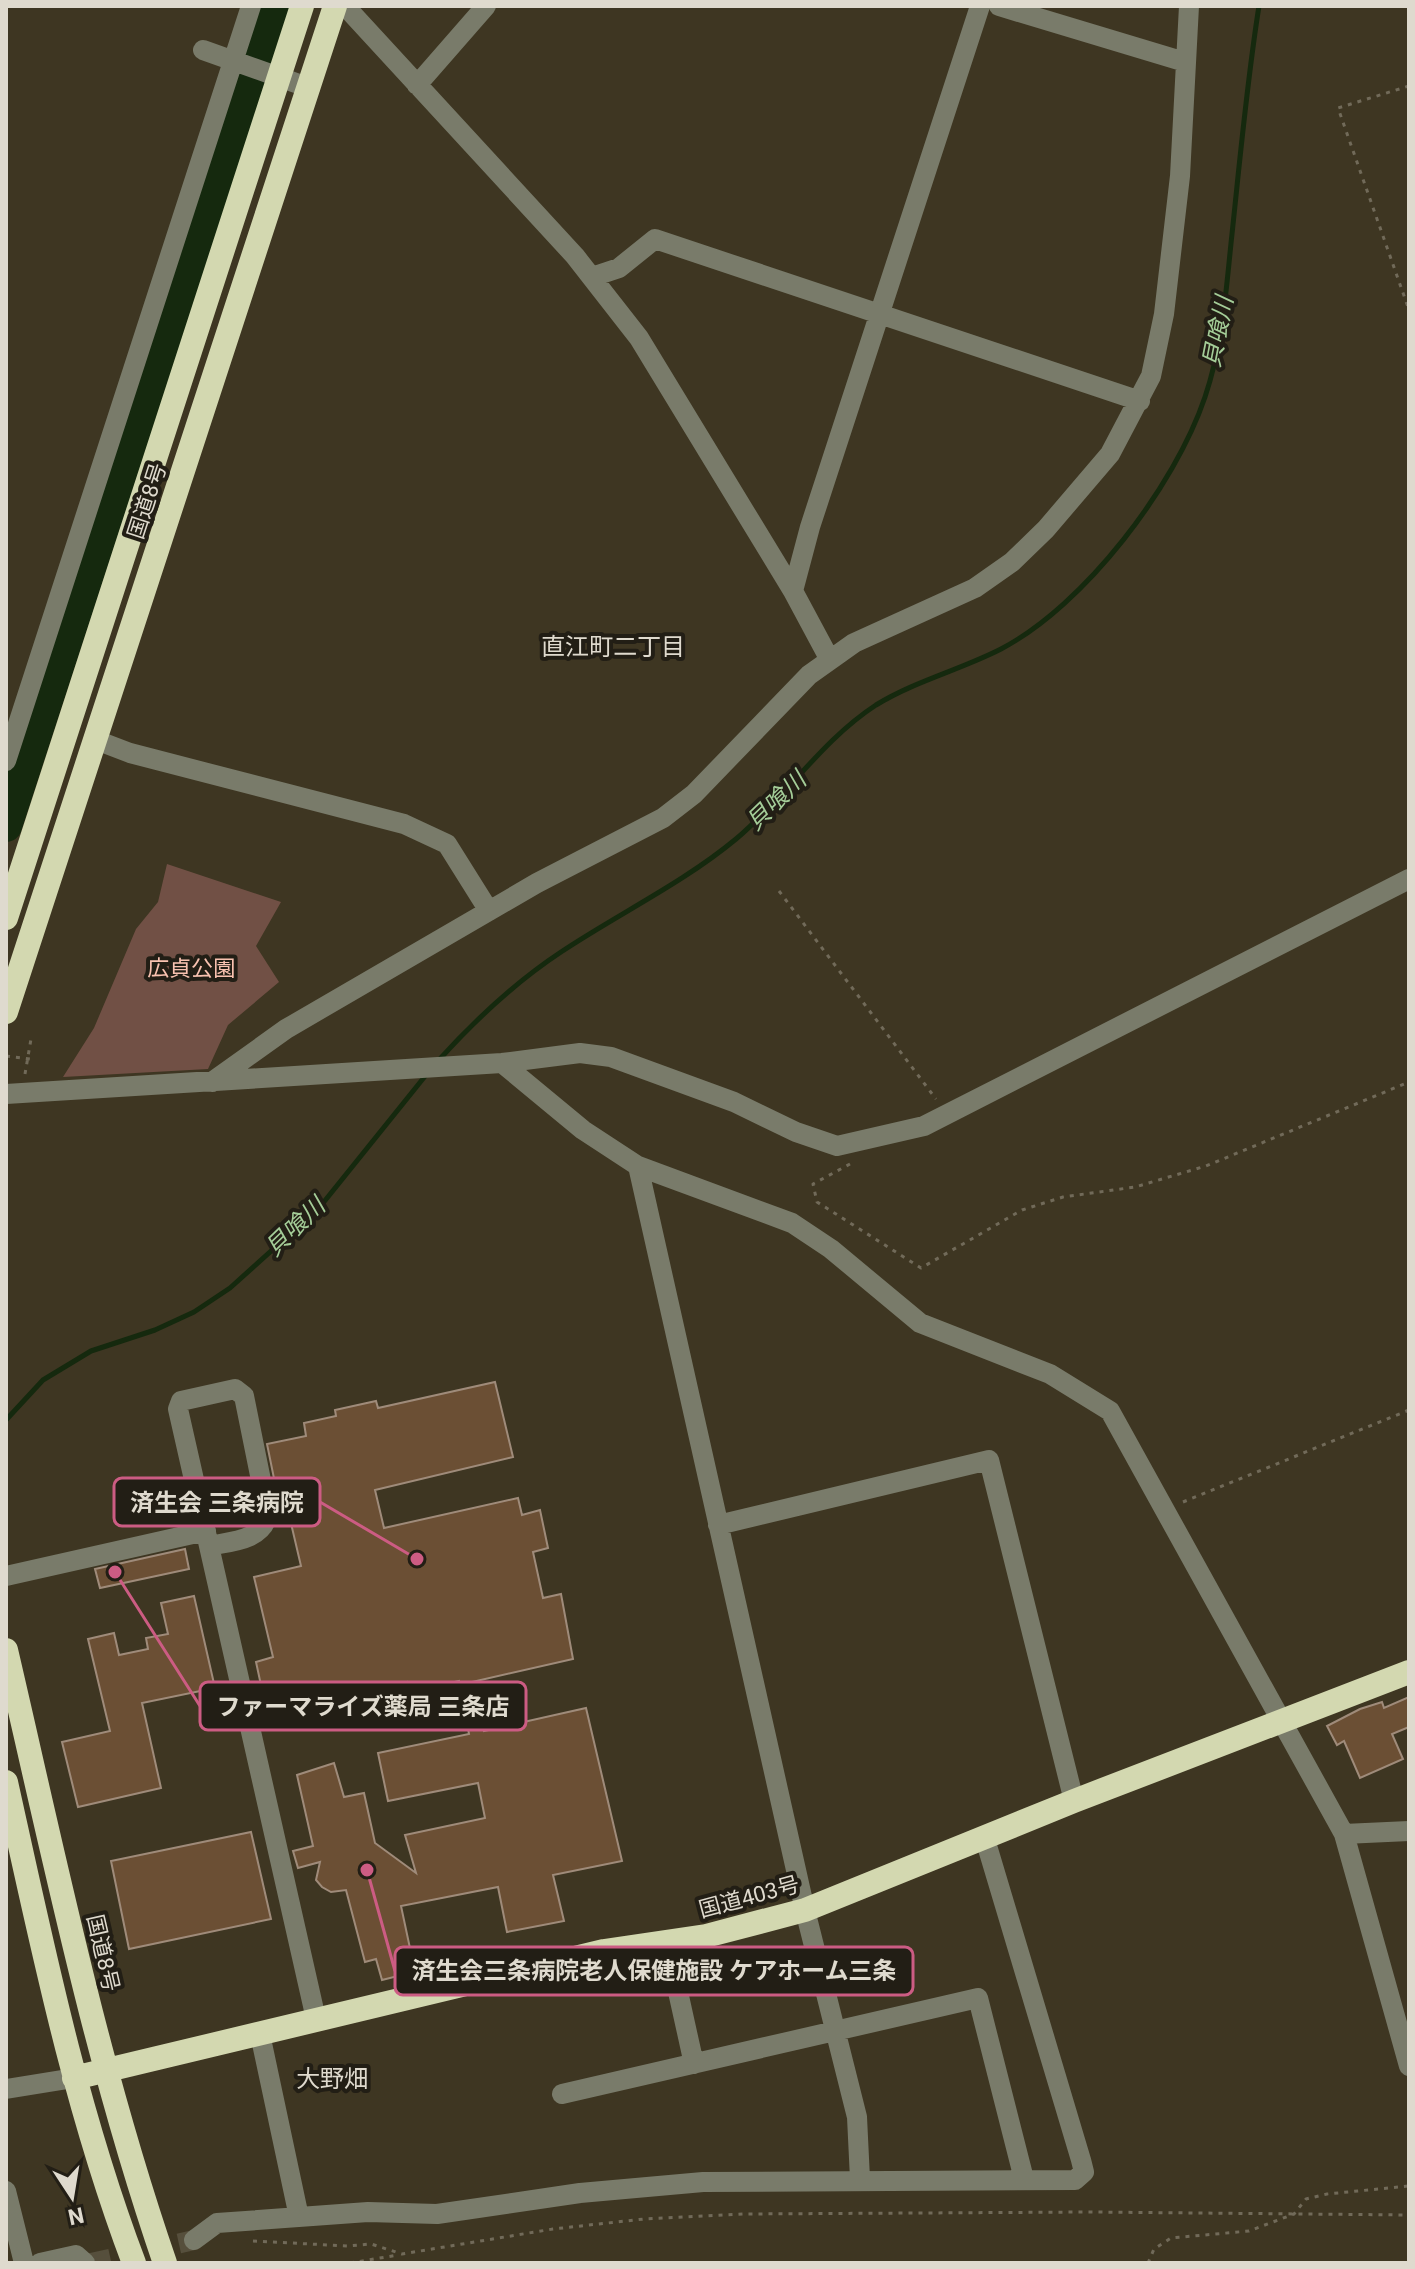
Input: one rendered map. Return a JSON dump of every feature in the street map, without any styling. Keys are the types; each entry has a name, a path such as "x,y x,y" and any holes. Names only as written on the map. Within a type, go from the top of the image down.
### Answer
{"highway":[{"name":"国道8号","path":"6,918 302,6"},
{"name":"国道8号","path":"6,1012 335,6"},
{"name":"国道8号","path":"6,1650 105,2071 165,2263"},
{"name":"国道403号","path":"74,2078 604,1951 763,1923 805,1910 1074,1801 1409,1672"},
{"path":"6,1782 74,2078 134,2263"}],"street":[{"path":"6,761 251,6"},
{"path":"345,6 592,277 639,338 793,591 830,660"},
{"path":"417,85 486,6"},
{"path":"793,591 980,6"},
{"path":"999,6 1185,62"},
{"path":"212,1082 286,1029 489,911 663,818 694,794 809,675 854,643 975,588 1012,562 1110,454 1151,376 1164,314 1180,176 1189,6"},
{"path":"203,50 310,88"},
{"path":"592,277 619,268 655,239 1140,401"},
{"path":"96,740 130,753 404,824 447,844 489,911"},
{"path":"6,1094 361,1073 498,1063 580,1053 611,1057 734,1102 837,1146 859,1143 903,1133 948,1115 1409,879"},
{"path":"498,1063 583,1130 638,1166 792,1223 831,1249 920,1323 1050,1374 1110,1411 1344,1834 1409,2066"},
{"path":"638,1166 805,1910 857,2117 860,2179"},
{"path":"6,1576 208,1539 255,1536 265,1527 268,1515 244,1396 235,1389 181,1401 178,1409 208,1539 316,2019"},
{"path":"718,1525 989,1460 1074,1801"},
{"path":"1344,1834 1409,1831"},
{"path":"194,2240 217,2223 368,2212 437,2214 580,2193 703,2182 1075,2180 1084,2172 985,1839"},
{"path":"667,1942 694,2064"},
{"path":"562,2094 978,1998 1024,2179"},
{"path":"260,2034 299,2217"},
{"path":"6,2089 74,2078"},
{"path":"6,2191 24,2263"},
{"path":"40,2263 76,2255 85,2263"}],"path":[{"path":"1409,86 1338,108 1409,310"},
{"path":"779,891 948,1115"},
{"path":"26,1072 31,1039"},
{"path":"6,1056 30,1059"},
{"path":"859,1143 854,1162 813,1184 817,1202 921,1268 1022,1210 1063,1197 1135,1187 1206,1166 1409,1082"},
{"path":"1165,1509 1409,1410"},
{"path":"1148,2263 1154,2249 1171,2238 1249,2231 1294,2214 1306,2199 1409,2186"},
{"path":"350,2263 569,2228 744,2214 1409,2215"},
{"path":"252,2241 348,2246 371,2244 402,2254"}],"green space":[{"name":"広貞公園","path":"167,864 281,902 256,946 279,982 228,1025 208,1069 63,1077 94,1028 136,929 158,902"}],"building":[{"path":"495,1382 513,1457 375,1490 384,1528 518,1498 522,1515 540,1510 548,1548 533,1552 543,1598 561,1594 573,1659 472,1682 484,1731 586,1708 622,1861 553,1875 564,1921 507,1932 498,1887 401,1906 414,1967 404,1970 402,1975 382,1980 376,1959 365,1962 346,1890 331,1892 322,1887 316,1880 320,1862 298,1868 293,1851 313,1846 297,1775 334,1763 344,1797 364,1793 375,1843 416,1873 405,1835 485,1818 478,1783 388,1801 378,1753 469,1734 459,1681 409,1692 407,1682 267,1713 256,1662 273,1657 254,1577 301,1566 286,1502 279,1503 267,1444 306,1436 304,1423 336,1416 335,1410 376,1401 378,1408"},
{"path":"185,1549 189,1569 100,1588 95,1569"},
{"path":"194,1596 215,1688 142,1703 161,1788 78,1807 62,1742 110,1731 88,1639 114,1633 119,1655 148,1649 146,1638 168,1634 161,1603"},
{"path":"1409,1697 1409,1727 1392,1734 1403,1759 1360,1778 1344,1741 1337,1745 1327,1726 1360,1709 1382,1702 1384,1708"},
{"path":"251,1832 271,1919 129,1949 111,1861"}],"waterway":[{"path":"6,826 274,6"},
{"name":"貝喰川","path":"438,1061 527,976 694,870 736,839 856,719 891,697 1001,649 1033,629 1064,604 1123,540 1172,468 1191,432 1211,377 1223,316 1259,6"},
{"name":"貝喰川","path":"6,1420 43,1380 91,1351 155,1330 194,1312 230,1288 319,1208 426,1075"}],"tunnel":[{"path":"91,2263 194,2240"}],"place":[{"name":"済生会 三条病院","path":"417,1559"},
{"name":"ファーマライズ薬局 三条店","path":"115,1572"},
{"name":"済生会三条病院老人保健施設 ケアホーム三条","path":"367,1870"}],"district":[{"name":"直江町二丁目","path":"613,647"},
{"name":"大野畑","path":"332,2079"}]}
